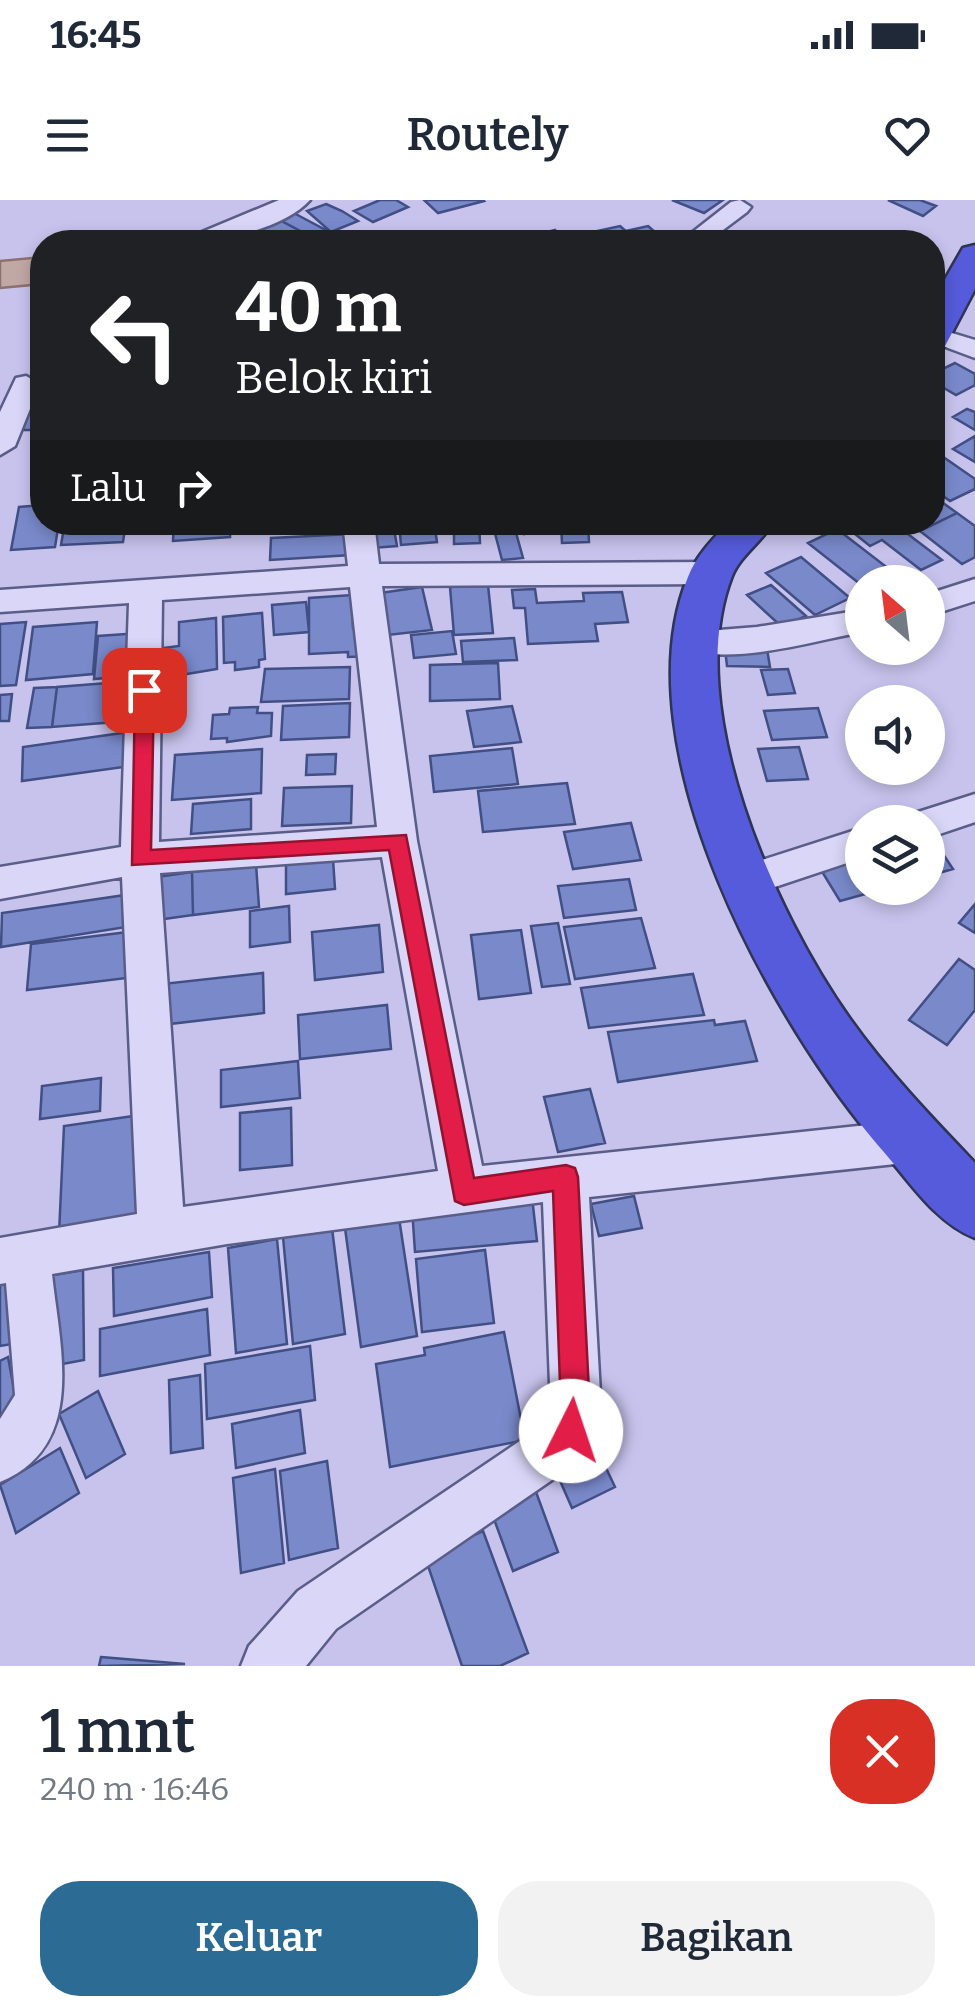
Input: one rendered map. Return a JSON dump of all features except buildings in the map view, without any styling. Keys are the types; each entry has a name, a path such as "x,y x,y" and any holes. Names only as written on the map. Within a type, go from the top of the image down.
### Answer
{"highway":[{"path":"945,316 974,262"},
{"path":"742,535 711,573 694,641 700,720 709,764 744,881 796,984 828,1036 975,1208"}],"street":[{"path":"230,230 298,200"},
{"path":"708,230 738,207"},
{"path":"244,226 253,230"},
{"path":"945,340 975,350"},
{"path":"0,446 26,384"},
{"path":"360,535 398,841 464,1192"},
{"path":"0,601 368,574 711,573"},
{"path":"146,588 140,859 161,1231"},
{"path":"945,600 975,590"},
{"path":"694,641 757,639 845,623"},
{"path":"945,818 975,808"},
{"path":"0,883 140,859 398,841"},
{"path":"744,881 845,848"},
{"path":"0,1456 32,1422 40,1395 14,1259 161,1231 566,1177 914,1140"},
{"path":"268,1666 317,1610 563,1442 571,1431 576,1411 566,1177"}],"shaded area":[{"path":"30,258 30,285 0,288 0,261"}],"route":[{"path":"144,690 140,859 398,841 464,1192 566,1177 576,1411 571,1431"}]}
